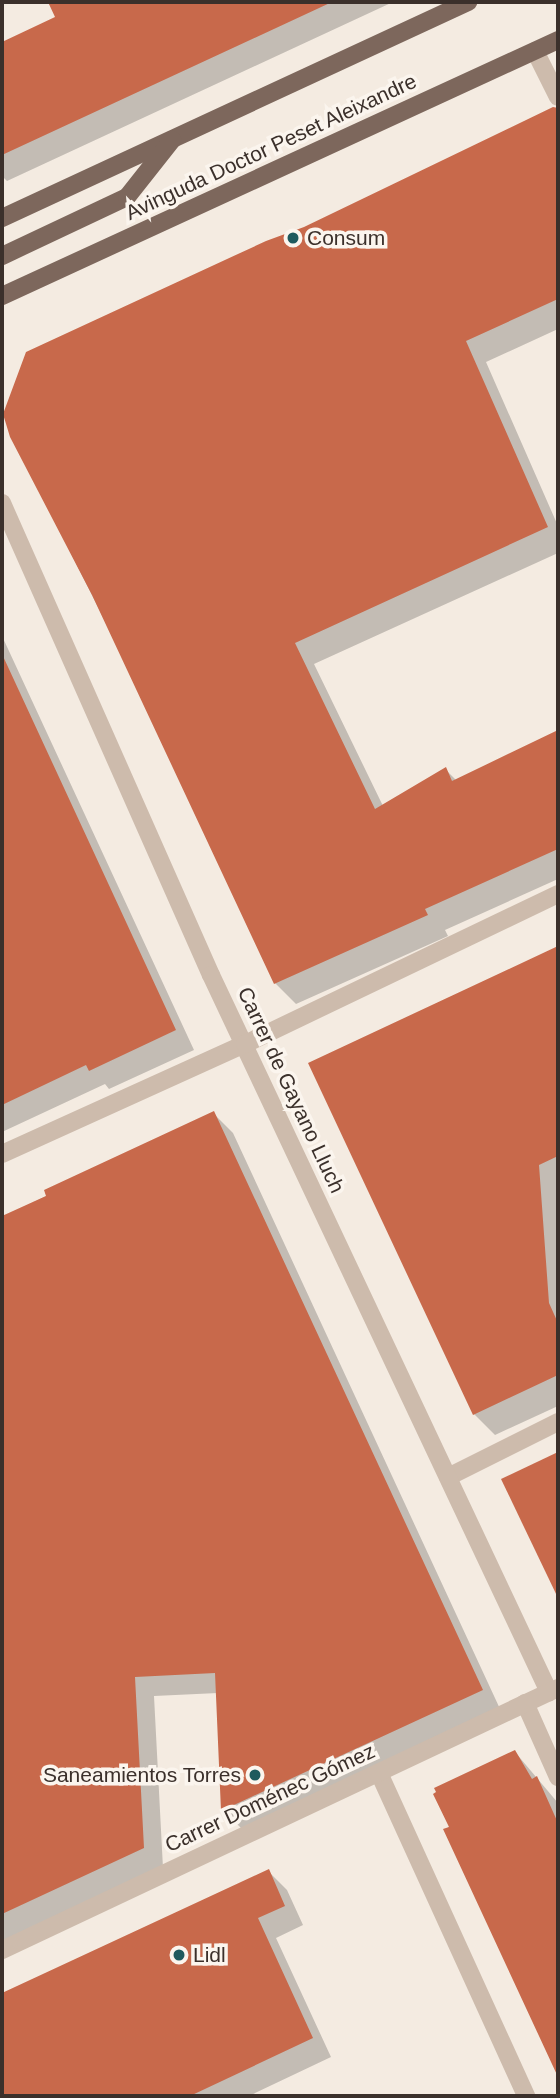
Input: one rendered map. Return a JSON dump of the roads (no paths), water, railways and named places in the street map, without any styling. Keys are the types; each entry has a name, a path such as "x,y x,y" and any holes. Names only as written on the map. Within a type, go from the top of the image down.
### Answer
{"main road":[{"path":"2,218 468,2"},
{"name":"Avinguda Doctor Peset Aleixandre","path":"2,296 558,40"},
{"path":"2,256 127,197 174,137"}],"street":[{"path":"535,51 558,97"},
{"name":"Carrer de Gayano Lluch","path":"2,503 245,1045 448,1477 554,1690"},
{"path":"2,1154 245,1045 558,894"},
{"path":"448,1477 558,1422"},
{"name":"Carrer Doménec Gómez","path":"2,1950 554,1690"},
{"path":"525,1703 558,1777"},
{"path":"379,1773 526,2096"}],"place":[{"name":"Consum","path":"293,238"},
{"name":"Saneamientos Torres","path":"255,1775"},
{"name":"Lidl","path":"179,1955"}]}
